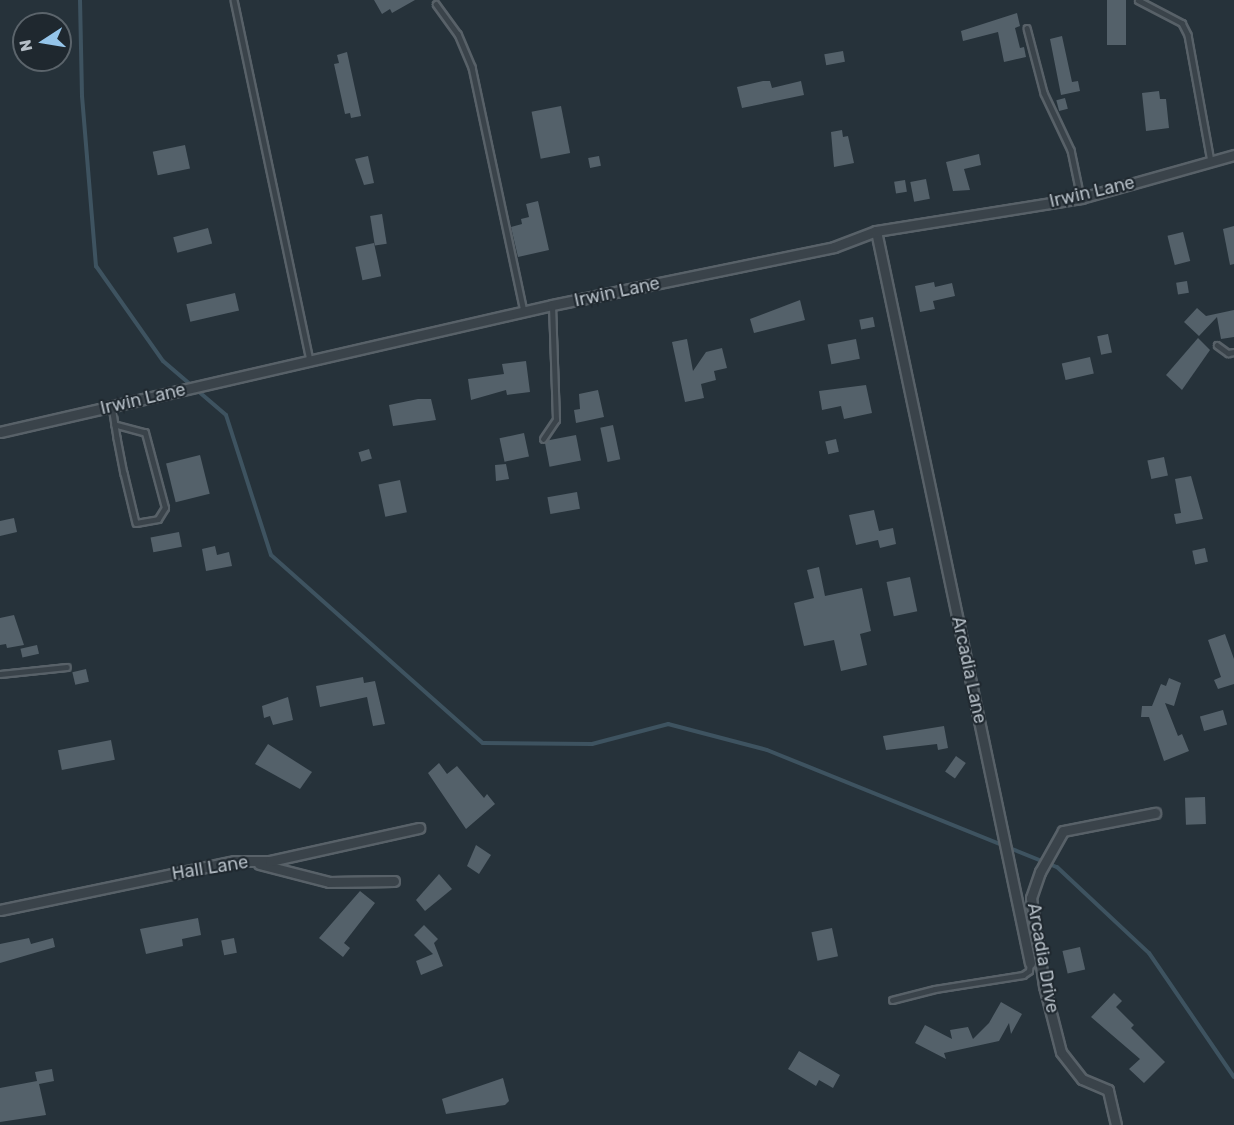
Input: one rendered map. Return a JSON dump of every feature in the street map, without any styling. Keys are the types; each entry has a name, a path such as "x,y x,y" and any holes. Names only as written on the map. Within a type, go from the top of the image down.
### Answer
{"street":[{"name":"Irwin Lane","path":"0,432 552,305 834,247 876,231 1081,198 1234,155"},
{"name":"Arcadia Lane","path":"876,231 1030,963"},
{"name":"Arcadia Drive","path":"1116,1125 1108,1090 1082,1079 1061,1052 1036,941 1031,898 1040,872 1063,831 1155,813"},
{"name":"Hall Lane","path":"0,910 234,861 270,861 419,828"},
{"path":"251,861 328,882 394,881"}],"lane":[{"path":"234,0 310,361"},
{"path":"1138,0 1182,23 1188,35 1211,162"},
{"path":"436,4 458,33 472,67 525,312"},
{"path":"1027,28 1044,93 1071,150 1081,198"},
{"path":"543,439 556,420 552,305"},
{"path":"1217,345 1228,353 1234,352"},
{"path":"112,406 115,425 136,522 158,519 165,508 145,433 115,425"},
{"path":"0,674 67,667"},
{"name":"Arcadia Lane","path":"892,1000 1023,975 1029,971 1030,963"}],"building":[{"path":"374,0 415,0 392,13 390,9 382,14"},
{"path":"1107,0 1126,0 1126,45 1107,45"},
{"path":"1017,13 1020,26 1015,28 1020,48 1024,47 1026,57 1004,62 998,32 963,41 961,31"},
{"path":"1062,36 1072,82 1078,81 1080,91 1061,95 1050,39"},
{"path":"843,51 845,62 826,65 824,54"},
{"path":"347,52 361,116 351,118 350,113 345,114 334,64 339,63 337,55"},
{"path":"770,81 772,88 801,81 804,95 742,108 737,87"},
{"path":"1159,91 1160,99 1166,99 1169,128 1146,131 1142,93"},
{"path":"1065,98 1068,109 1059,111 1056,100"},
{"path":"561,106 570,153 541,159 532,112"},
{"path":"842,130 843,137 848,136 854,163 834,167 831,132"},
{"path":"185,145 190,168 158,175 153,152"},
{"path":"979,154 981,165 964,169 970,190 953,191 946,162"},
{"path":"368,156 374,183 364,185 355,159"},
{"path":"599,156 601,166 590,168 588,158"},
{"path":"926,179 930,199 914,202 910,182"},
{"path":"905,180 907,192 896,194 894,182"},
{"path":"538,201 549,250 518,257 511,227 522,224 521,219 529,217 526,204"},
{"path":"382,214 387,244 375,246 370,216"},
{"path":"1234,226 1234,264 1230,265 1223,229"},
{"path":"208,228 212,243 177,253 173,237"},
{"path":"1183,232 1190,261 1175,265 1167,236"},
{"path":"374,243 381,276 362,280 355,247"},
{"path":"1187,281 1189,293 1178,295 1176,283"},
{"path":"934,282 935,287 952,283 955,296 933,301 935,309 920,312 915,286"},
{"path":"235,293 239,311 190,322 186,304"},
{"path":"800,300 805,320 754,333 750,319"},
{"path":"1197,308 1206,316 1234,310 1234,337 1221,339 1217,317 1199,336 1184,322"},
{"path":"873,317 875,327 861,329 859,320"},
{"path":"1108,334 1112,353 1101,355 1097,336"},
{"path":"1198,338 1210,350 1182,390 1166,375"},
{"path":"687,339 693,371 706,352 722,348 727,368 714,371 716,380 701,384 704,398 685,402 672,342"},
{"path":"856,339 860,359 831,364 828,345"},
{"path":"1090,357 1094,374 1066,380 1062,364"},
{"path":"526,361 530,392 507,395 506,390 471,400 468,379 504,374 502,364"},
{"path":"866,385 872,413 844,419 841,406 822,410 819,391"},
{"path":"598,390 604,417 576,423 574,410 580,409 579,394"},
{"path":"418,399 431,399 436,420 393,426 389,405"},
{"path":"613,425 620,459 608,462 600,428"},
{"path":"524,433 529,456 505,462 500,438"},
{"path":"576,435 581,461 550,467 545,441"},
{"path":"836,439 839,452 828,454 825,441"},
{"path":"369,449 372,459 361,462 358,452"},
{"path":"200,455 210,494 176,502 166,463"},
{"path":"1164,457 1168,476 1151,479 1147,461"},
{"path":"506,464 509,479 496,481 495,465"},
{"path":"1191,476 1203,519 1176,524 1174,514 1181,513 1175,479"},
{"path":"400,480 407,512 385,517 378,485"},
{"path":"577,492 580,509 550,514 547,497"},
{"path":"874,510 879,531 893,528 896,544 880,548 878,540 856,545 849,515"},
{"path":"14,518 17,532 0,536 0,521"},
{"path":"179,532 182,547 153,552 151,538"},
{"path":"215,546 217,555 229,552 232,566 206,571 202,549"},
{"path":"1205,548 1208,562 1195,564 1192,551"},
{"path":"819,567 825,596 862,588 871,631 860,634 867,665 841,671 834,640 804,646 794,603 814,598 807,570"},
{"path":"910,577 917,611 894,616 887,582"},
{"path":"14,615 24,645 7,648 6,644 0,645 0,618"},
{"path":"1225,634 1234,659 1234,684 1218,689 1214,680 1221,677 1208,640"},
{"path":"37,645 39,654 22,658 20,649"},
{"path":"86,669 89,682 75,685 72,672"},
{"path":"363,677 364,683 375,681 385,724 373,726 367,697 320,707 316,686"},
{"path":"1169,678 1181,683 1174,706 1165,703 1178,736 1182,734 1189,751 1164,761 1149,717 1141,717 1142,706 1152,706 1161,684 1166,686"},
{"path":"288,697 293,720 273,725 270,716 264,718 262,706"},
{"path":"1223,710 1227,724 1204,731 1200,717"},
{"path":"944,726 948,748 938,750 937,744 886,750 883,736"},
{"path":"111,740 115,760 62,770 58,750"},
{"path":"268,744 312,772 300,789 255,764"},
{"path":"956,756 966,763 955,778 945,772"},
{"path":"439,763 447,774 457,766 484,798 487,794 495,804 466,829 428,773"},
{"path":"1205,797 1206,824 1186,825 1185,798"},
{"path":"476,845 491,855 479,874 467,866"},
{"path":"439,874 452,889 425,911 416,900"},
{"path":"360,891 375,903 344,943 350,948 343,957 319,938"},
{"path":"198,918 201,935 182,939 183,946 146,954 140,929"},
{"path":"424,925 438,939 434,943 443,966 421,975 416,961 433,954 414,935"},
{"path":"832,928 838,956 817,961 811,932"},
{"path":"29,938 31,944 53,938 55,947 0,963 0,944"},
{"path":"234,938 237,953 224,955 221,940"},
{"path":"1080,947 1085,969 1068,973 1062,951"},
{"path":"1114,993 1122,1001 1116,1007 1134,1025 1131,1028 1165,1062 1144,1083 1129,1069 1140,1059 1091,1017"},
{"path":"1001,1002 1022,1014 1011,1034 1009,1023 999,1041 944,1053 946,1059 915,1043 925,1025 952,1039 950,1030 968,1027 973,1039 989,1023"},
{"path":"799,1051 840,1075 833,1088 819,1080 816,1086 788,1069"},
{"path":"52,1069 54,1081 39,1084 46,1115 0,1122 0,1088 37,1081 35,1072"},
{"path":"503,1078 509,1101 505,1105 446,1114 442,1099"}],"waterway":[{"path":"80,0 82,96 96,266 163,361 226,415 271,555 483,743 592,744 668,724 767,750 1057,867 1149,953 1234,1077"}]}
